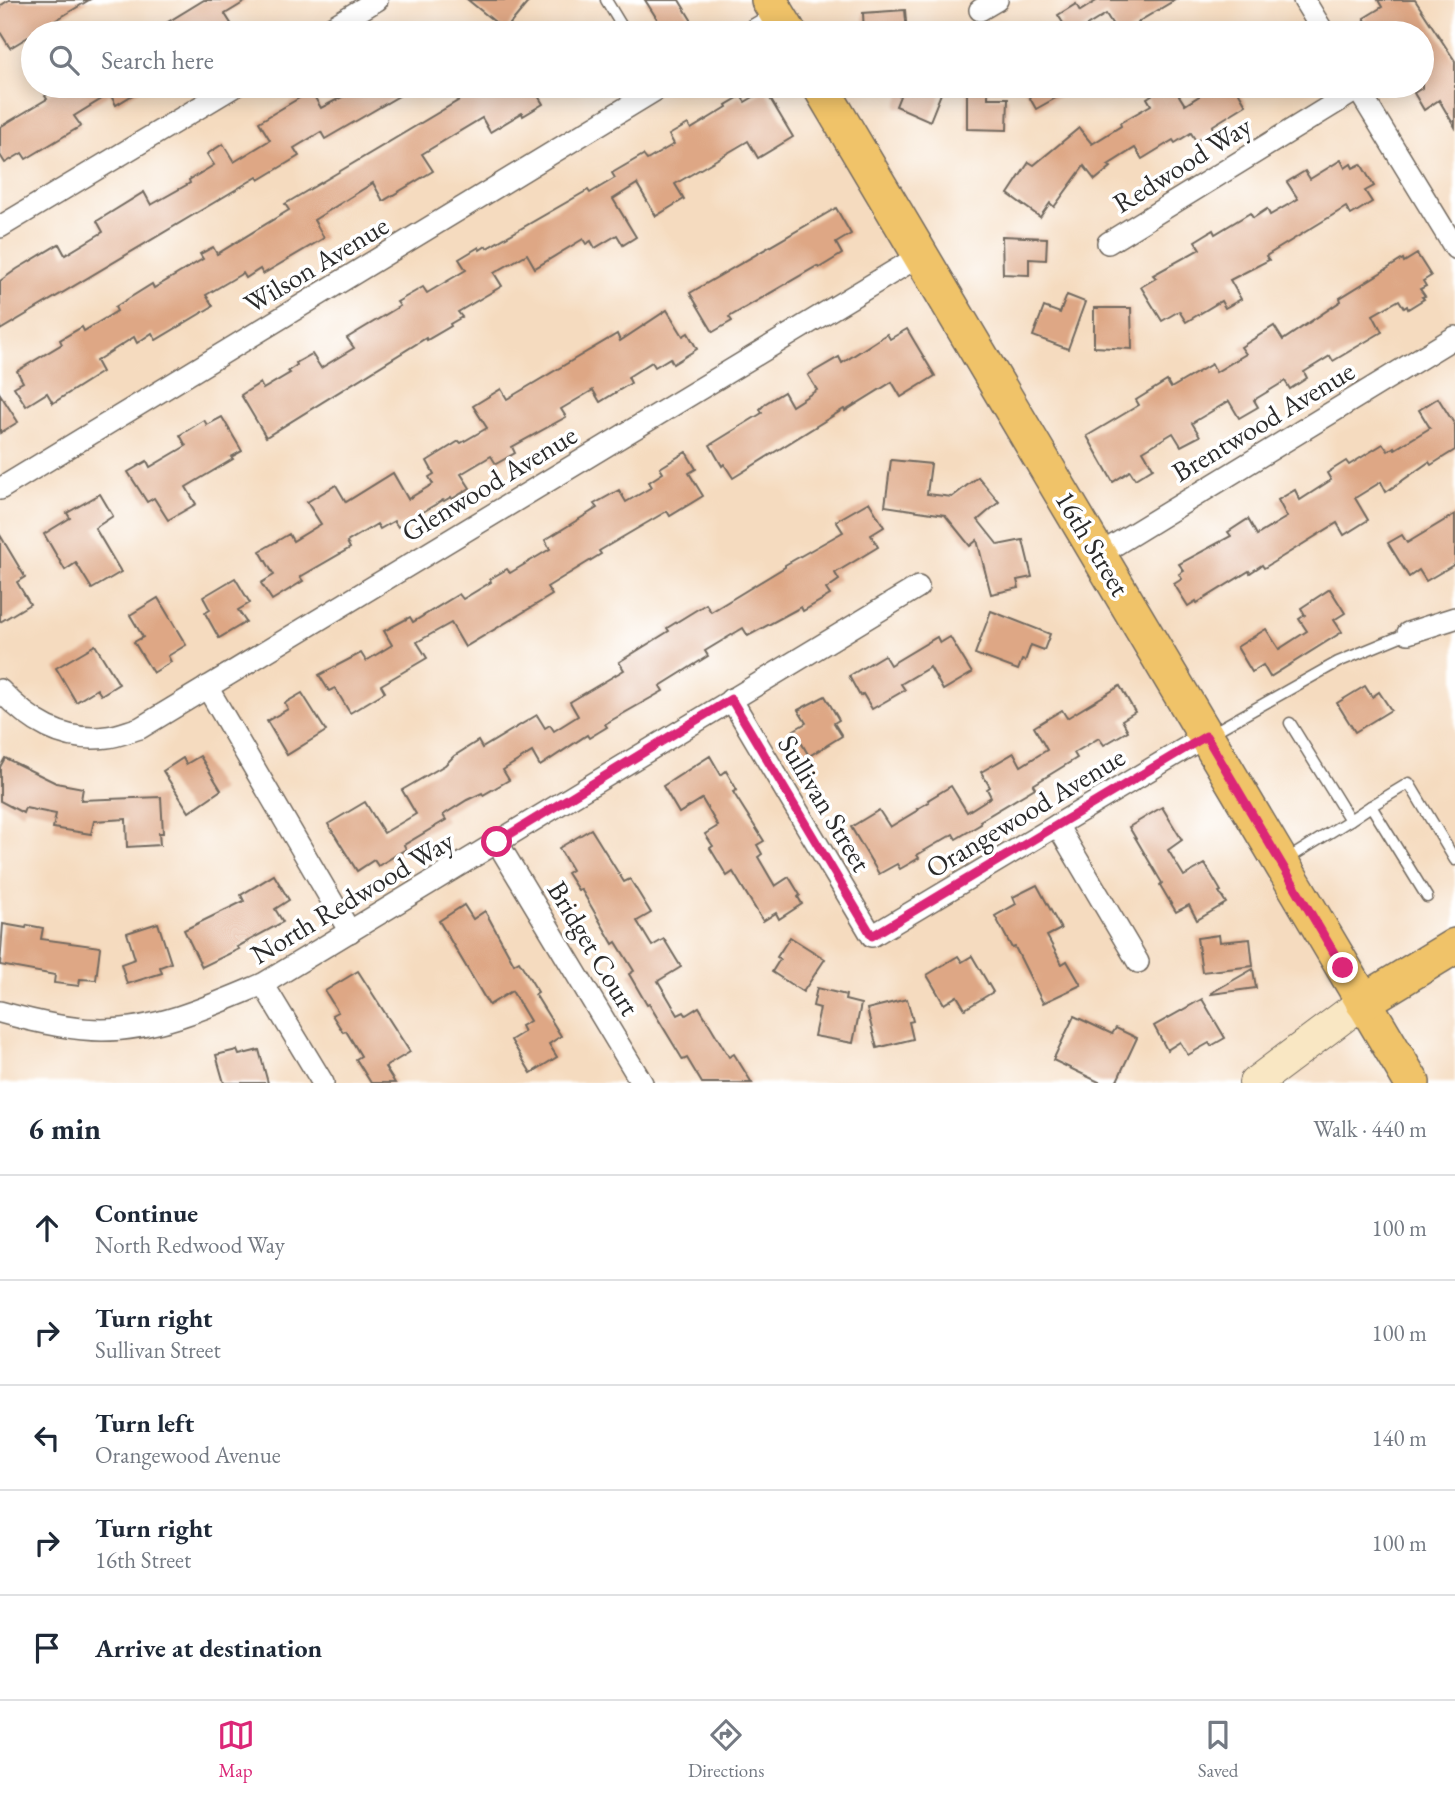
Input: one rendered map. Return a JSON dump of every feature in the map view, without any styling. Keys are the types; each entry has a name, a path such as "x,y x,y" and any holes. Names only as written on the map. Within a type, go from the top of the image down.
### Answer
{"main road":[{"name":"16th Street","path":"827,98 1412,1083"},
{"path":"1255,1083 1363,1003 1455,946"}],"street":[{"path":"342,21 377,0"},
{"path":"1304,0 1317,21"},
{"path":"0,227 215,98"},
{"name":"Wilson Avenue","path":"0,489 640,98"},
{"name":"Redwood Way","path":"1108,243 1341,98"},
{"path":"1363,98 1455,248"},
{"name":"Glenwood Avenue","path":"0,690 40,726 80,737 107,737 139,728 921,255"},
{"name":"Brentwood Avenue","path":"1100,554 1455,337"},
{"name":"North Redwood Way","path":"0,1012 66,1026 102,1030 183,1016 263,984 918,587"},
{"path":"1408,633 1455,618"},
{"path":"207,687 350,932"},
{"name":"Sullivan Street","path":"731,699 872,936"},
{"name":"Orangewood Avenue","path":"872,936 1206,736"},
{"path":"1057,825 1138,962"},
{"name":"Bridget Court","path":"497,842 642,1083"},
{"path":"263,984 323,1083"}],"lane":[{"path":"607,0 619,21"},
{"path":"1206,736 1338,662 1408,633"},
{"path":"1290,723 1350,820"},
{"path":"1280,863 1409,783 1455,860"},
{"path":"1371,806 1427,897"}],"building":[{"path":"9,0 89,0 54,21 21,21 21,41 10,48 0,32 0,6"},
{"path":"204,0 248,0 225,14 229,21 170,21"},
{"path":"468,0 530,0 512,21 494,21"},
{"path":"645,0 679,0 692,21 658,21"},
{"path":"1098,0 1175,0 1140,21 1110,21 1106,14 1095,21 1062,21 1058,15 1076,4 1080,11"},
{"path":"1378,0 1415,0 1429,21 1366,21 1364,18 1382,7"},
{"path":"905,10 906,21 863,21 863,13"},
{"path":"1434,29 1455,61 1455,127 1439,100 1424,110 1417,98 1434,98"},
{"path":"103,98 74,116 81,126 26,159 22,153 5,163 0,155 0,127 47,99"},
{"path":"112,98 127,98 116,105"},
{"path":"299,98 315,98 321,108 340,98 395,98 325,139 321,132 294,148 299,156 259,180 257,177 0,330 0,281 17,269 59,244 65,255 103,232 97,221 144,192 151,205 190,183 189,180 214,165 207,154 223,144 234,162 270,140 259,122"},
{"path":"463,98 539,98 543,104 490,132 482,118 422,154 433,171 383,201 373,183 314,220 324,238 263,274 260,269 246,278 243,273 206,295 213,306 156,340 152,333 137,343 134,337 96,361 102,372 53,403 47,393 26,406 14,387 23,382 17,371 62,344 60,340 82,327 84,331 117,311 115,307 152,284 154,288 203,259 200,254 213,247 217,254 289,210 285,204"},
{"path":"738,98 742,98 745,102 752,98 770,98 793,137 758,158 748,141 675,184 684,199 656,216 637,184 613,199 636,237 623,245 617,235 595,248 591,241 586,244 583,239 535,268 527,254 494,273 502,286 458,312 462,317 450,324 451,326 427,340 426,338 266,437 241,395 260,383 263,389 290,373 288,371 297,365 296,363 312,354 321,368 354,348 347,338 400,306 397,302 423,287 427,293 466,270 459,259 479,247 480,250 486,246 487,248 588,190 590,193 615,178 612,173 643,155 647,160 674,144 669,135 688,124 691,129"},
{"path":"899,98 939,98 930,121 896,106"},
{"path":"967,98 1008,98 1007,130 967,129"},
{"path":"1030,98 1056,98 1036,109"},
{"path":"1147,98 1181,98 1185,105 1196,98 1242,98 1246,105 1212,126 1214,130 1196,141 1191,133 1175,143 1173,140 1142,159 1135,148 1108,165 1111,167 1095,180 1084,166 1054,207 1050,203 1040,217 1008,194 1029,162 1034,165 1079,128 1092,144 1151,105"},
{"path":"1341,160 1345,168 1351,164 1353,168 1361,164 1374,186 1365,191 1372,202 1351,215 1346,207 1266,256 1269,260 1230,280 1241,299 1225,308 1221,301 1186,322 1179,311 1162,321 1141,287 1156,278 1153,275 1200,249 1195,241 1213,230 1215,234 1250,213 1253,218 1267,209 1270,215 1298,199 1287,182 1305,171 1310,179"},
{"path":"836,208 851,234 836,243 842,254 729,317 732,321 713,332 690,293"},
{"path":"1002,236 1047,238 1046,260 1029,259 1029,275 1003,274"},
{"path":"1417,254 1431,276 1423,281 1426,286 1420,289 1424,299 1408,309 1407,306 1404,308 1399,300 1373,315 1382,332 1333,361 1330,356 1304,372 1307,378 1290,389 1285,381 1254,400 1258,407 1239,418 1229,401 1192,423 1200,436 1181,446 1173,433 1143,451 1153,468 1135,479 1130,471 1113,482 1087,436 1139,405 1136,400 1167,381 1171,388 1212,364 1216,372 1246,354 1241,347 1274,326 1283,340 1341,301 1340,298 1403,259 1404,262"},
{"path":"1067,295 1085,302 1068,349 1033,336 1044,307 1060,313"},
{"path":"1094,308 1131,308 1132,349 1094,347"},
{"path":"667,310 683,336 688,333 697,349 673,364 670,358 655,367 652,362 628,377 631,383 600,402 593,390 561,409 566,417 512,447 515,453 496,464 491,456 461,474 470,488 452,499 443,500 398,527 394,521 380,529 377,524 347,542 350,548 300,577 303,581 272,600 261,583 274,575 260,551 289,534 293,541 321,524 307,502 336,485 346,502 393,473 408,499 433,484 429,477 434,474 427,461 459,441 461,443 487,428 473,406 501,389 507,399 617,334 620,341"},
{"path":"907,329 935,376 901,397 892,382 733,478 724,464 722,466 710,445 762,413 760,409 766,403 784,392 792,406 817,390 808,375 839,357 842,363 887,334 890,339"},
{"path":"0,394 18,422 0,433"},
{"path":"1438,398 1455,425 1455,450 1431,465 1429,462 1386,492 1381,482 1355,498 1368,520 1344,535 1337,523 1264,568 1262,565 1250,573 1249,571 1188,606 1174,584 1182,579 1179,574 1184,571 1179,564 1231,536 1228,532 1248,519 1257,535 1287,517 1278,500 1295,490 1300,500 1331,480 1327,473 1346,461 1349,465 1383,444 1388,451 1394,447 1395,449 1430,428 1419,410"},
{"path":"222,417 242,451 186,487 196,504 168,520 154,498 147,502 128,472 147,461 150,467 186,446 180,435 204,420 207,425"},
{"path":"686,452 696,469 689,473 703,496 670,516 667,511 599,551 601,554 547,587 552,595 465,647 451,623 417,642 427,658 381,685 385,692 350,713 335,688 329,691 319,675 361,653 366,661 392,645 384,631 410,617 413,622 459,594 463,599 507,569 510,573 550,549 545,540 597,508 594,504 619,490 626,502 652,487 649,482 663,473 660,468"},
{"path":"891,460 931,464 927,494 952,497 978,477 999,502 978,520 998,545 1023,540 1032,577 1017,580 1019,588 991,594 977,540 970,546 945,515 885,506"},
{"path":"100,494 113,516 95,528 121,572 92,589 76,563 65,570 44,534 70,518 67,513"},
{"path":"869,502 884,527 871,535 878,547 835,573 839,580 826,589 830,595 803,611 801,607 748,636 743,628 705,651 708,656 660,686 663,691 605,724 607,727 589,738 587,735 540,766 532,752 503,770 509,780 443,815 446,820 404,845 406,849 378,866 374,860 357,871 328,824 365,802 384,833 416,814 402,790 445,765 478,741 482,748 537,715 545,728 550,725 554,731 578,716 570,702 624,670 619,662 706,604 711,612 843,532 836,521"},
{"path":"1455,514 1455,564 1426,581 1419,570 1409,577 1388,543 1402,535 1407,543"},
{"path":"0,535 25,577 17,582 30,604 0,622"},
{"path":"235,578 250,603 238,610 246,622 219,638 205,613 210,610 203,597"},
{"path":"1330,589 1345,613 1334,620 1342,632 1270,677 1263,665 1252,672 1237,647 1266,629 1279,649 1307,631 1299,619 1305,615 1301,608"},
{"path":"158,598 186,645 168,656 171,662 153,673 134,642 143,637 130,615"},
{"path":"991,611 1050,634 1044,650 1031,645 1018,670 975,654"},
{"path":"937,637 940,643 950,637 972,673 943,690 930,667 901,684 905,690 872,709 863,694 860,696 849,676 884,655 890,665"},
{"path":"95,645 119,684 101,695 97,689 76,702 56,668"},
{"path":"1120,686 1135,712 1122,720 1128,731 1104,745 1099,738 1074,753 1077,758 1033,785 1035,788 980,821 981,824 956,839 953,834 917,855 919,858 900,869 897,864 879,874 851,827 879,810 890,827 951,786 967,812 991,797 987,789 990,787 981,772 1014,753 1021,766 1047,750 1034,727 1062,710 1067,718"},
{"path":"1365,686 1372,697 1379,692 1391,710 1355,732 1337,703"},
{"path":"302,693 326,731 287,755 267,721 288,709 285,703"},
{"path":"825,696 839,720 834,723 842,736 809,756 794,730 806,723 798,710"},
{"path":"200,756 221,790 189,812 163,771 183,758 186,764"},
{"path":"710,756 721,775 726,771 737,790 733,792 764,841 757,845 762,854 758,857 775,886 789,877 800,895 798,897 802,904 779,919 776,913 763,921 733,872 727,876 705,834 718,826 702,799 679,813 663,786"},
{"path":"5,758 56,783 83,788 81,800 161,797 163,833 159,833 160,845 127,847 126,819 94,821 91,834 53,828 56,814 25,808 23,813 0,801 0,767"},
{"path":"1162,807 1182,840 1168,850 1184,876 1205,864 1226,903 1197,920 1189,905 1176,912 1129,827"},
{"path":"591,829 624,882 630,879 651,913 637,921 652,946 664,939 681,967 658,981 678,1015 684,1012 686,1015 699,1007 729,1057 734,1054 752,1083 702,1083 687,1058 683,1060 649,1004 647,1005 629,974 634,971 616,942 613,944 581,889 578,890 567,873 572,870 559,848"},
{"path":"274,875 289,900 275,909 283,922 237,947 239,949 202,967 184,930 244,901 241,895"},
{"path":"1037,885 1061,929 1047,936 1062,964 1067,961 1081,985 1043,1003 1015,947 1012,948 995,916 1016,904 1013,897"},
{"path":"464,905 473,919 485,911 514,964 519,961 538,992 535,994 561,1036 549,1044 557,1057 531,1073 511,1040 524,1032 521,1026 530,1021 512,991 489,1005 439,921"},
{"path":"158,923 171,963 160,967 162,973 127,984 121,964 135,959 127,933"},
{"path":"3,924 43,928 41,939 100,947 96,980 80,979 79,986 54,983 55,975 0,965"},
{"path":"1219,935 1220,942 1250,939 1253,966 1202,972 1197,938"},
{"path":"790,937 825,959 803,992 772,972 780,959 777,957"},
{"path":"958,956 962,962 972,956 993,992 965,1009 957,996 944,1004 927,975"},
{"path":"1253,969 1256,988 1211,994 1211,993"},
{"path":"358,971 410,1052 385,1067 395,1083 371,1083 356,1059 361,1056 346,1031 343,1032 332,1015 338,1012 325,991"},
{"path":"817,988 846,995 845,1000 861,1004 853,1043 814,1036 820,1008 813,1006"},
{"path":"907,999 913,1021 909,1022 913,1039 877,1048 867,1009"},
{"path":"1202,999 1225,1038 1211,1046 1209,1043 1188,1055 1180,1042 1167,1050 1154,1026"},
{"path":"1074,1016 1112,1034 1116,1028 1137,1038 1116,1083 1101,1083 1053,1060"},
{"path":"237,1050 239,1055 259,1050 268,1083 224,1083 216,1055"}],"route":[{"path":"497,842 731,699 872,936 1206,736 1343,968"}]}
